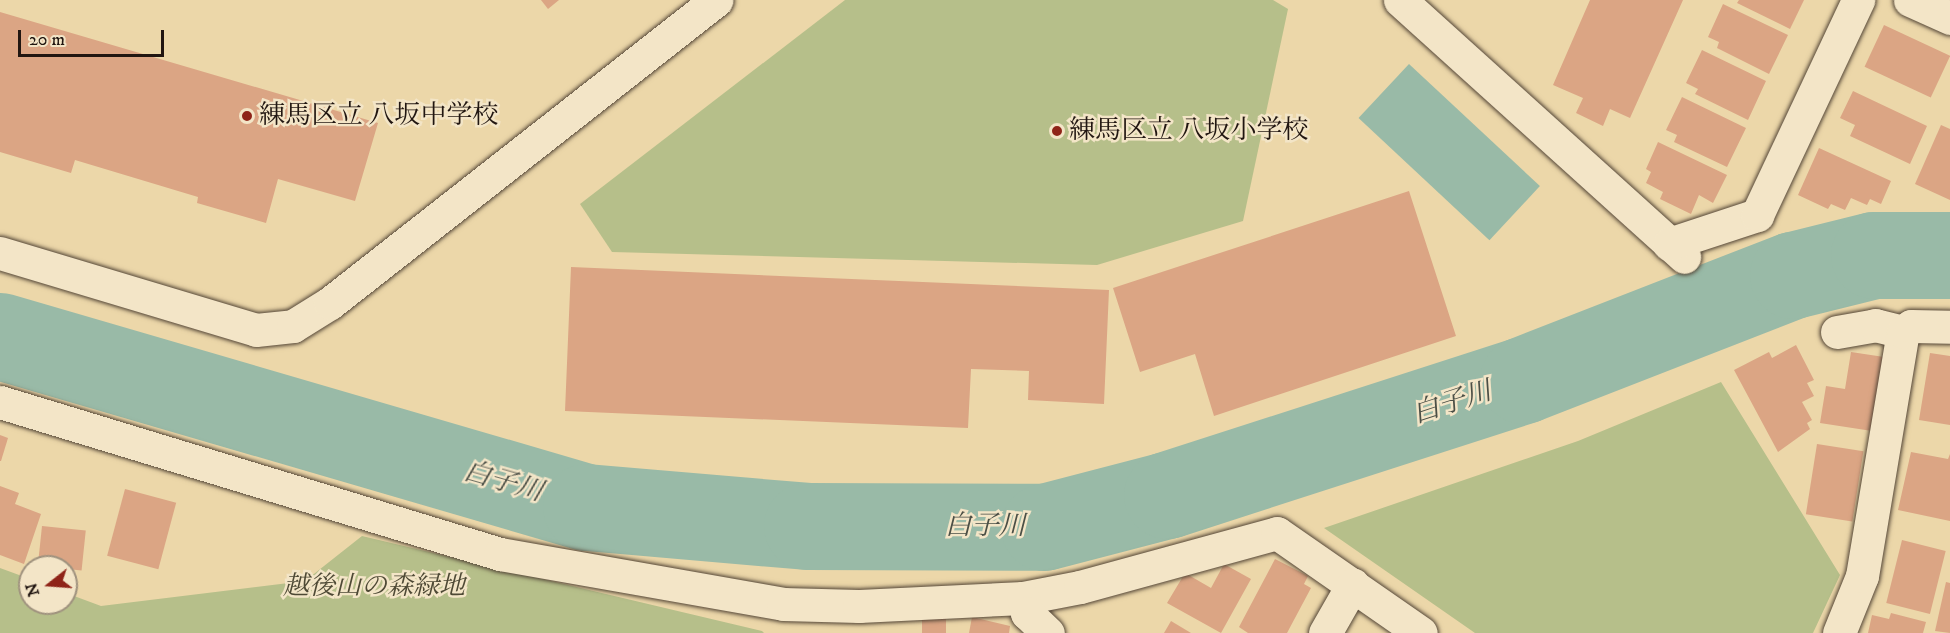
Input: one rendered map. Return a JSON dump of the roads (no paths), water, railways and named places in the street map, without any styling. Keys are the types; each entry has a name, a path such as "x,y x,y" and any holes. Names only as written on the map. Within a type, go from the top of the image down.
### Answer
{"street":[{"path":"0,253 256,330 293,326 330,303 716,0"},
{"path":"1400,0 1676,250 1757,215 1858,0"},
{"path":"1910,0 1950,18"},
{"path":"1837,332 1875,325 1903,332"},
{"path":"1839,633 1862,576 1903,332 1911,326 1950,327"},
{"path":"0,402 500,554 861,620 1023,598 1080,587 1277,533 1421,633"},
{"path":"1325,633 1353,584"},
{"path":"1023,598 1027,613 1048,633"}],"waterway":[{"name":"白子川","path":"0,336 586,507 807,526 1044,527 1167,495 1523,380 1793,275 1874,255 1950,255"}],"place":[{"name":"練馬区立 八坂中学校","path":"247,116"},
{"name":"練馬区立 八坂小学校","path":"1057,131"}],"park label":[{"name":"越後山の森緑地","path":"374,587"}]}
